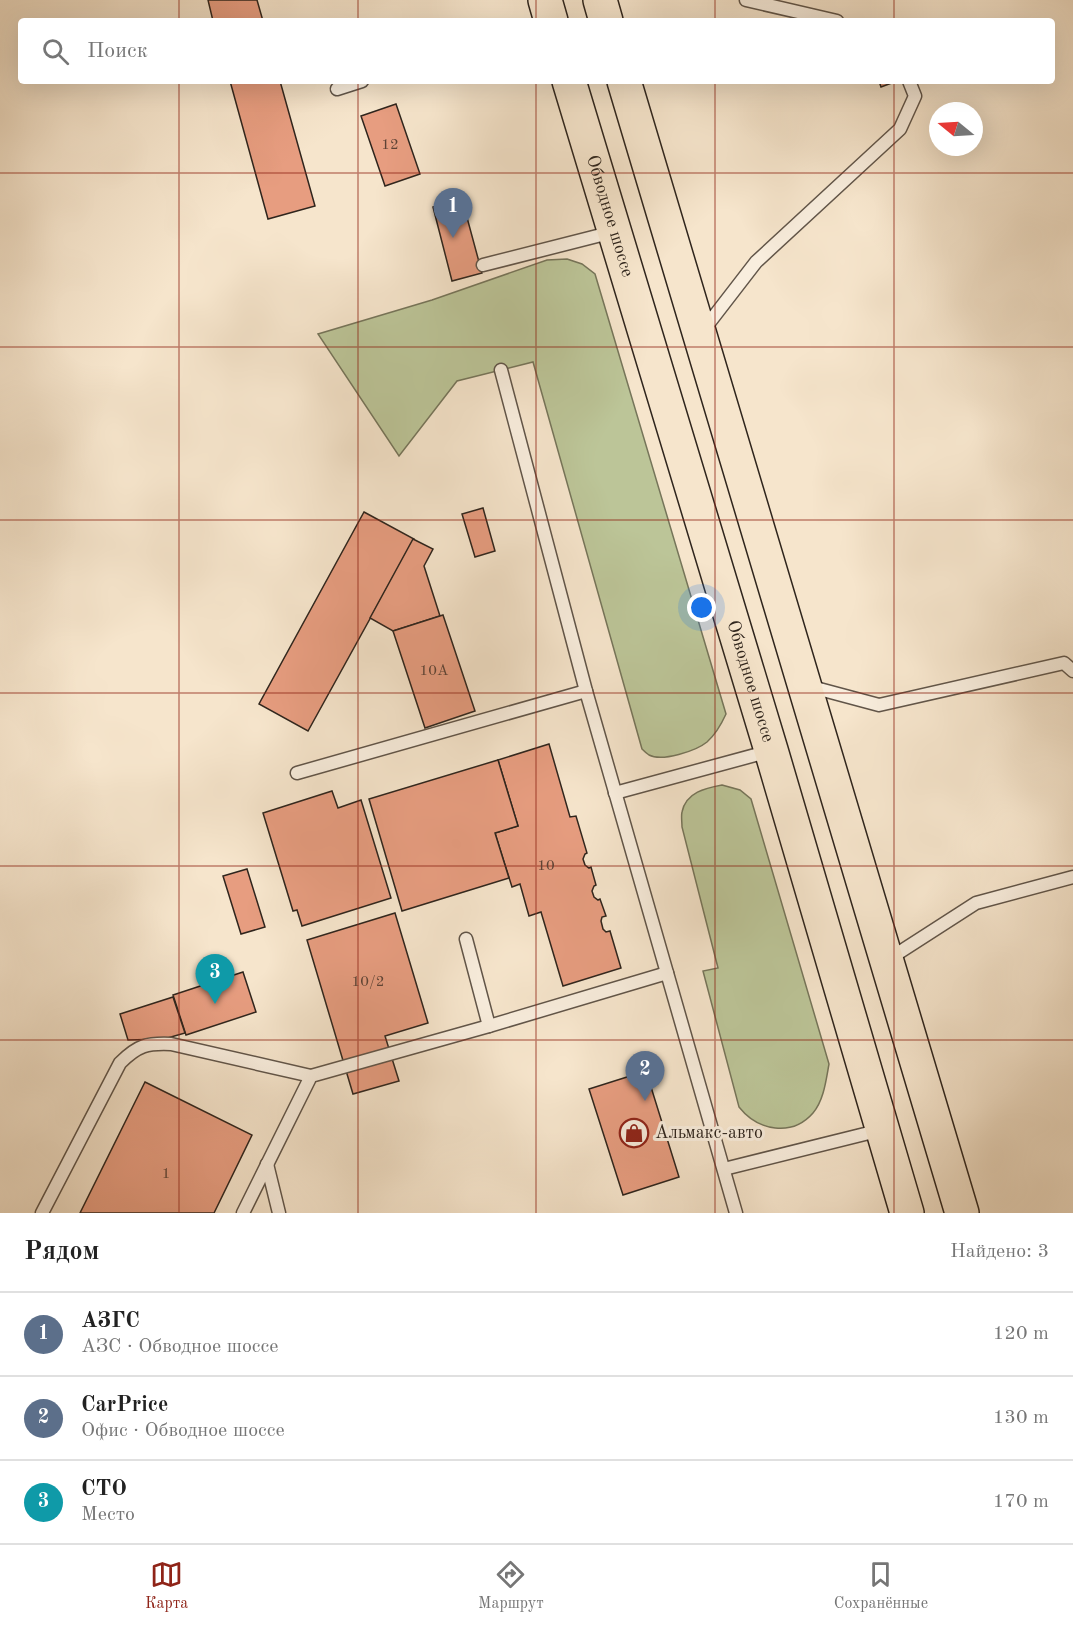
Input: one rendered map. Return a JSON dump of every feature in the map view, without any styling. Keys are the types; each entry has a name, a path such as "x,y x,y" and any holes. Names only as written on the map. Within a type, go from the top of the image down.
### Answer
{"main road":[{"path":"545,0 550,18"},
{"path":"600,0 605,18"},
{"name":"Обводное шоссе","path":"570,84 908,1213"},
{"path":"625,84 962,1213"}],"lane":[{"path":"746,0 824,18"},
{"path":"337,89 353,84"},
{"path":"700,335 756,262 900,129 915,96 910,84"},
{"path":"483,265 614,232"},
{"path":"501,370 586,691 736,1213"},
{"path":"804,685 879,705 1068,667"},
{"path":"297,773 586,691"},
{"path":"615,794 771,750"},
{"path":"888,960 976,903 1073,877"},
{"path":"466,939 489,1026"},
{"path":"42,1213 120,1063 133,1050 152,1043 171,1044 311,1076 667,973"},
{"path":"243,1213 311,1076"},
{"path":"724,1169 882,1130"},
{"path":"267,1164 279,1213"}],"green space":[{"path":"567,259 582,264 595,274 726,714 718,729 707,742 679,755 655,757 642,749 533,362 457,381 399,456 318,334 432,300 547,260"},
{"path":"722,785 740,790 751,799 829,1064 824,1090 817,1108 805,1121 785,1128 765,1126 739,1107 703,971 718,968 682,827 682,814 684,805 692,795"}],"building":[{"path":"208,0 257,0 262,18 212,18"},
{"path":"231,84 281,84 315,206 268,219"},
{"path":"396,104 420,174 385,186 361,116"},
{"path":"462,199 482,273 452,281 433,207"},
{"path":"483,508 495,551 475,557 462,514"},
{"path":"364,512 414,539 308,731 259,704"},
{"path":"413,539 433,549 424,566 440,616 393,631 370,618"},
{"path":"443,615 475,711 425,728 393,631"},
{"path":"549,744 570,817 576,816 587,853 583,859 585,865 591,867 596,885 592,891 594,897 600,899 606,916 602,917 601,921 603,929 606,932 610,931 621,968 563,986 541,912 529,916 520,884 512,887 495,833 518,826 498,760"},
{"path":"498,760 518,826 495,833 509,878 402,911 369,799"},
{"path":"332,791 338,808 361,800 391,898 302,926 297,910 293,911 263,813"},
{"path":"247,869 265,927 241,934 223,876"},
{"path":"395,913 428,1023 385,1036 399,1081 353,1094 307,940"},
{"path":"243,972 256,1012 186,1035 173,995"},
{"path":"173,997 185,1033 164,1039 128,1040 120,1014"},
{"name":"Альмакс-авто","path":"646,1071 679,1177 623,1195 589,1089"},
{"path":"145,1082 252,1135 214,1213 80,1213"}],"place":[{"name":"АЗГС","path":"453,238"},
{"name":"СТО","path":"215,1004"},
{"name":"CarPrice","path":"645,1101"},
{"name":"Альмакс-авто","path":"634,1133"}]}
